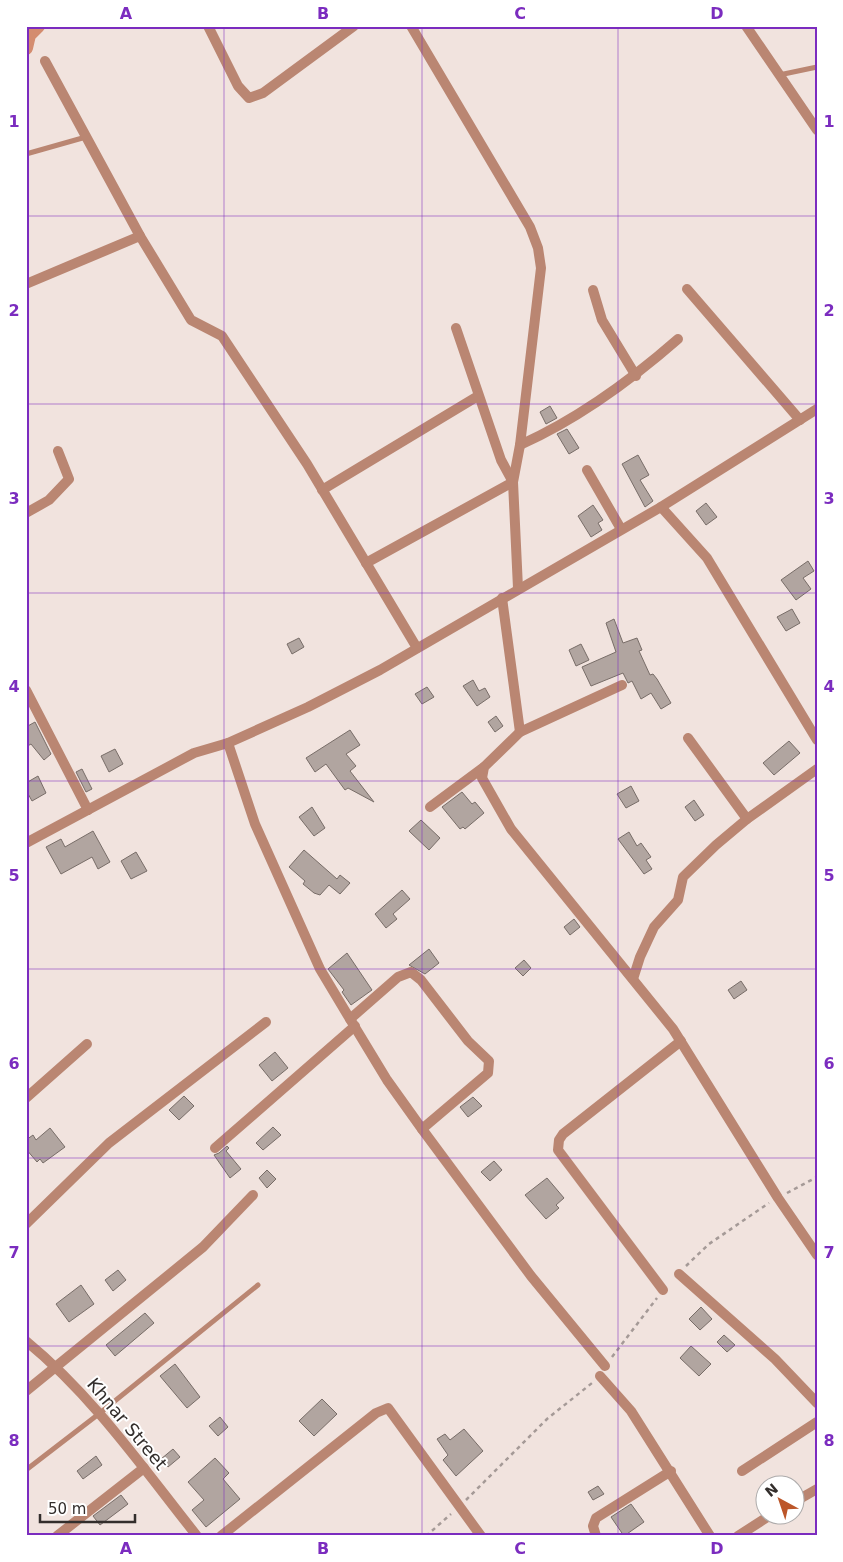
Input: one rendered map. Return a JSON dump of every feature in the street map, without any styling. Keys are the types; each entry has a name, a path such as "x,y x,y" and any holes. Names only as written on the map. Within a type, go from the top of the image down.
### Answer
{"street":[{"path":"208,26 238,86 249,98 263,93 354,26"},
{"path":"411,26 530,227 538,248 541,268 520,445 513,482 518,588"},
{"path":"746,26 817,130"},
{"path":"45,61 140,236 191,320 222,336 322,490 417,648"},
{"path":"26,284 140,236"},
{"path":"688,289 800,420"},
{"path":"593,290 602,320 636,376"},
{"path":"456,328 501,460 513,482"},
{"path":"520,445 558,427 636,376 678,339"},
{"path":"322,490 478,396"},
{"path":"26,843 194,753 228,743 308,707 417,648 661,506 817,409"},
{"path":"26,513 49,500 69,479 58,451"},
{"path":"587,470 621,529"},
{"path":"366,563 513,482"},
{"path":"661,506 707,558 817,740"},
{"path":"502,598 520,732"},
{"path":"430,807 484,767 520,732 622,685"},
{"path":"26,690 88,810"},
{"path":"688,738 747,819"},
{"path":"228,743 255,824 320,969 352,1023 387,1080 422,1129 531,1276 606,1366"},
{"path":"484,767 482,778 511,829 681,1041 778,1198 817,1255"},
{"path":"633,979 640,956 654,927 678,900 683,878 716,845 747,819 817,769"},
{"path":"215,1148 352,1023 398,977 411,972 421,980 468,1040 490,1061 488,1073 422,1129"},
{"path":"26,1224 109,1143 266,1022"},
{"path":"663,1290 558,1150 558,1144 563,1134 681,1041"},
{"path":"26,1098 87,1044"},
{"path":"26,1390 203,1247 253,1195"},
{"path":"679,1274 775,1359 817,1403"},
{"name":"Khnar Street","path":"26,1341 56,1367 100,1414 197,1536"},
{"path":"600,1376 631,1411 671,1471 710,1536"},
{"path":"221,1536 376,1413 388,1408 481,1536"},
{"path":"742,1471 817,1422"},
{"path":"57,1536 144,1468"},
{"path":"596,1536 593,1526 596,1518 671,1471"},
{"path":"806,1495 817,1489"},
{"path":"738,1536 757,1524"}],"lane":[{"path":"779,75 817,67"},
{"path":"26,154 86,137"},
{"path":"26,1470 100,1414 258,1285"}],"path":[{"path":"679,1274 709,1244 755,1210 817,1177"},
{"path":"606,1366 663,1290"},
{"path":"426,1536 459,1507 548,1419 600,1376"}],"building":[{"path":"550,406 557,418 546,424 540,412"},
{"path":"567,429 579,448 569,454 557,434"},
{"path":"638,455 649,475 640,480 653,501 645,507 622,464"},
{"path":"706,503 717,517 706,525 696,511"},
{"path":"593,505 603,520 598,523 602,530 591,537 578,516"},
{"path":"808,561 814,571 803,578 811,589 796,600 781,580"},
{"path":"792,609 800,623 786,631 777,617"},
{"path":"614,619 623,643 637,638 642,650 639,651 650,675 653,674 657,679 671,703 661,709 651,693 641,699 632,681 628,683 623,673 591,686 582,667 616,652 606,623"},
{"path":"299,638 304,647 292,654 287,644"},
{"path":"581,644 589,660 576,666 569,650"},
{"path":"473,680 479,691 485,688 490,697 477,706 463,686"},
{"path":"427,687 434,697 422,704 415,694"},
{"path":"496,716 503,726 495,732 488,722"},
{"path":"35,722 51,754 44,760 31,744 26,747 26,727"},
{"path":"350,730 360,745 346,754 356,766 350,771 374,802 348,788 345,790 326,764 315,772 306,758"},
{"path":"789,741 800,753 774,775 763,763"},
{"path":"115,749 123,764 109,772 101,756"},
{"path":"82,769 92,789 86,792 76,772"},
{"path":"38,776 46,793 32,801 26,790 26,783"},
{"path":"631,786 639,801 626,808 617,794"},
{"path":"462,792 472,804 475,802 484,813 465,829 463,827 460,829 442,807"},
{"path":"694,800 704,815 695,821 685,807"},
{"path":"312,807 325,828 314,836 299,817"},
{"path":"421,820 440,838 429,850 409,831"},
{"path":"93,831 110,862 98,869 92,857 61,874 46,847 61,839 65,847"},
{"path":"629,832 637,846 641,843 651,857 646,860 652,869 644,874 618,839"},
{"path":"304,850 337,879 340,875 350,883 340,894 329,885 320,895 314,893 303,884 305,881 289,867"},
{"path":"136,852 147,871 131,879 121,861"},
{"path":"402,890 410,899 393,914 397,919 386,928 375,914"},
{"path":"574,919 580,927 570,935 564,927"},
{"path":"429,949 439,963 425,974 409,965"},
{"path":"347,953 372,990 351,1005 342,992 344,990 328,969"},
{"path":"524,960 531,968 523,976 515,968"},
{"path":"741,981 747,990 734,999 728,990"},
{"path":"275,1052 288,1068 272,1081 259,1065"},
{"path":"184,1096 194,1106 179,1120 169,1110"},
{"path":"473,1097 482,1106 468,1117 460,1107"},
{"path":"273,1127 281,1135 263,1150 256,1143"},
{"path":"50,1128 65,1147 43,1163 40,1159 37,1162 26,1149 26,1140 33,1135 36,1140"},
{"path":"227,1146 229,1148 226,1151 241,1169 230,1178 214,1155"},
{"path":"494,1161 502,1170 490,1181 481,1172"},
{"path":"267,1170 276,1179 267,1188 259,1178"},
{"path":"547,1178 564,1198 556,1205 559,1208 546,1219 525,1195"},
{"path":"118,1270 126,1280 113,1291 105,1280"},
{"path":"81,1285 94,1304 69,1322 56,1304"},
{"path":"701,1307 712,1319 700,1330 689,1319"},
{"path":"145,1313 154,1323 115,1356 106,1345"},
{"path":"724,1335 735,1345 727,1352 717,1342"},
{"path":"691,1346 711,1364 699,1376 680,1358"},
{"path":"175,1364 200,1397 187,1408 160,1376"},
{"path":"322,1399 337,1414 314,1436 299,1421"},
{"path":"220,1417 228,1427 218,1436 209,1426"},
{"path":"464,1429 483,1451 456,1476 443,1460 448,1455 437,1439 445,1434 450,1440"},
{"path":"173,1449 180,1457 168,1467 161,1459"},
{"path":"96,1456 102,1465 83,1479 77,1471"},
{"path":"215,1458 229,1473 223,1479 240,1499 206,1527 192,1510 204,1500 188,1482"},
{"path":"598,1486 604,1494 593,1500 588,1492"},
{"path":"121,1495 128,1504 100,1525 93,1516"},
{"path":"631,1504 644,1522 624,1536 611,1517"}],"waterway":[{"path":"26,48 29,35 38,26"}]}
